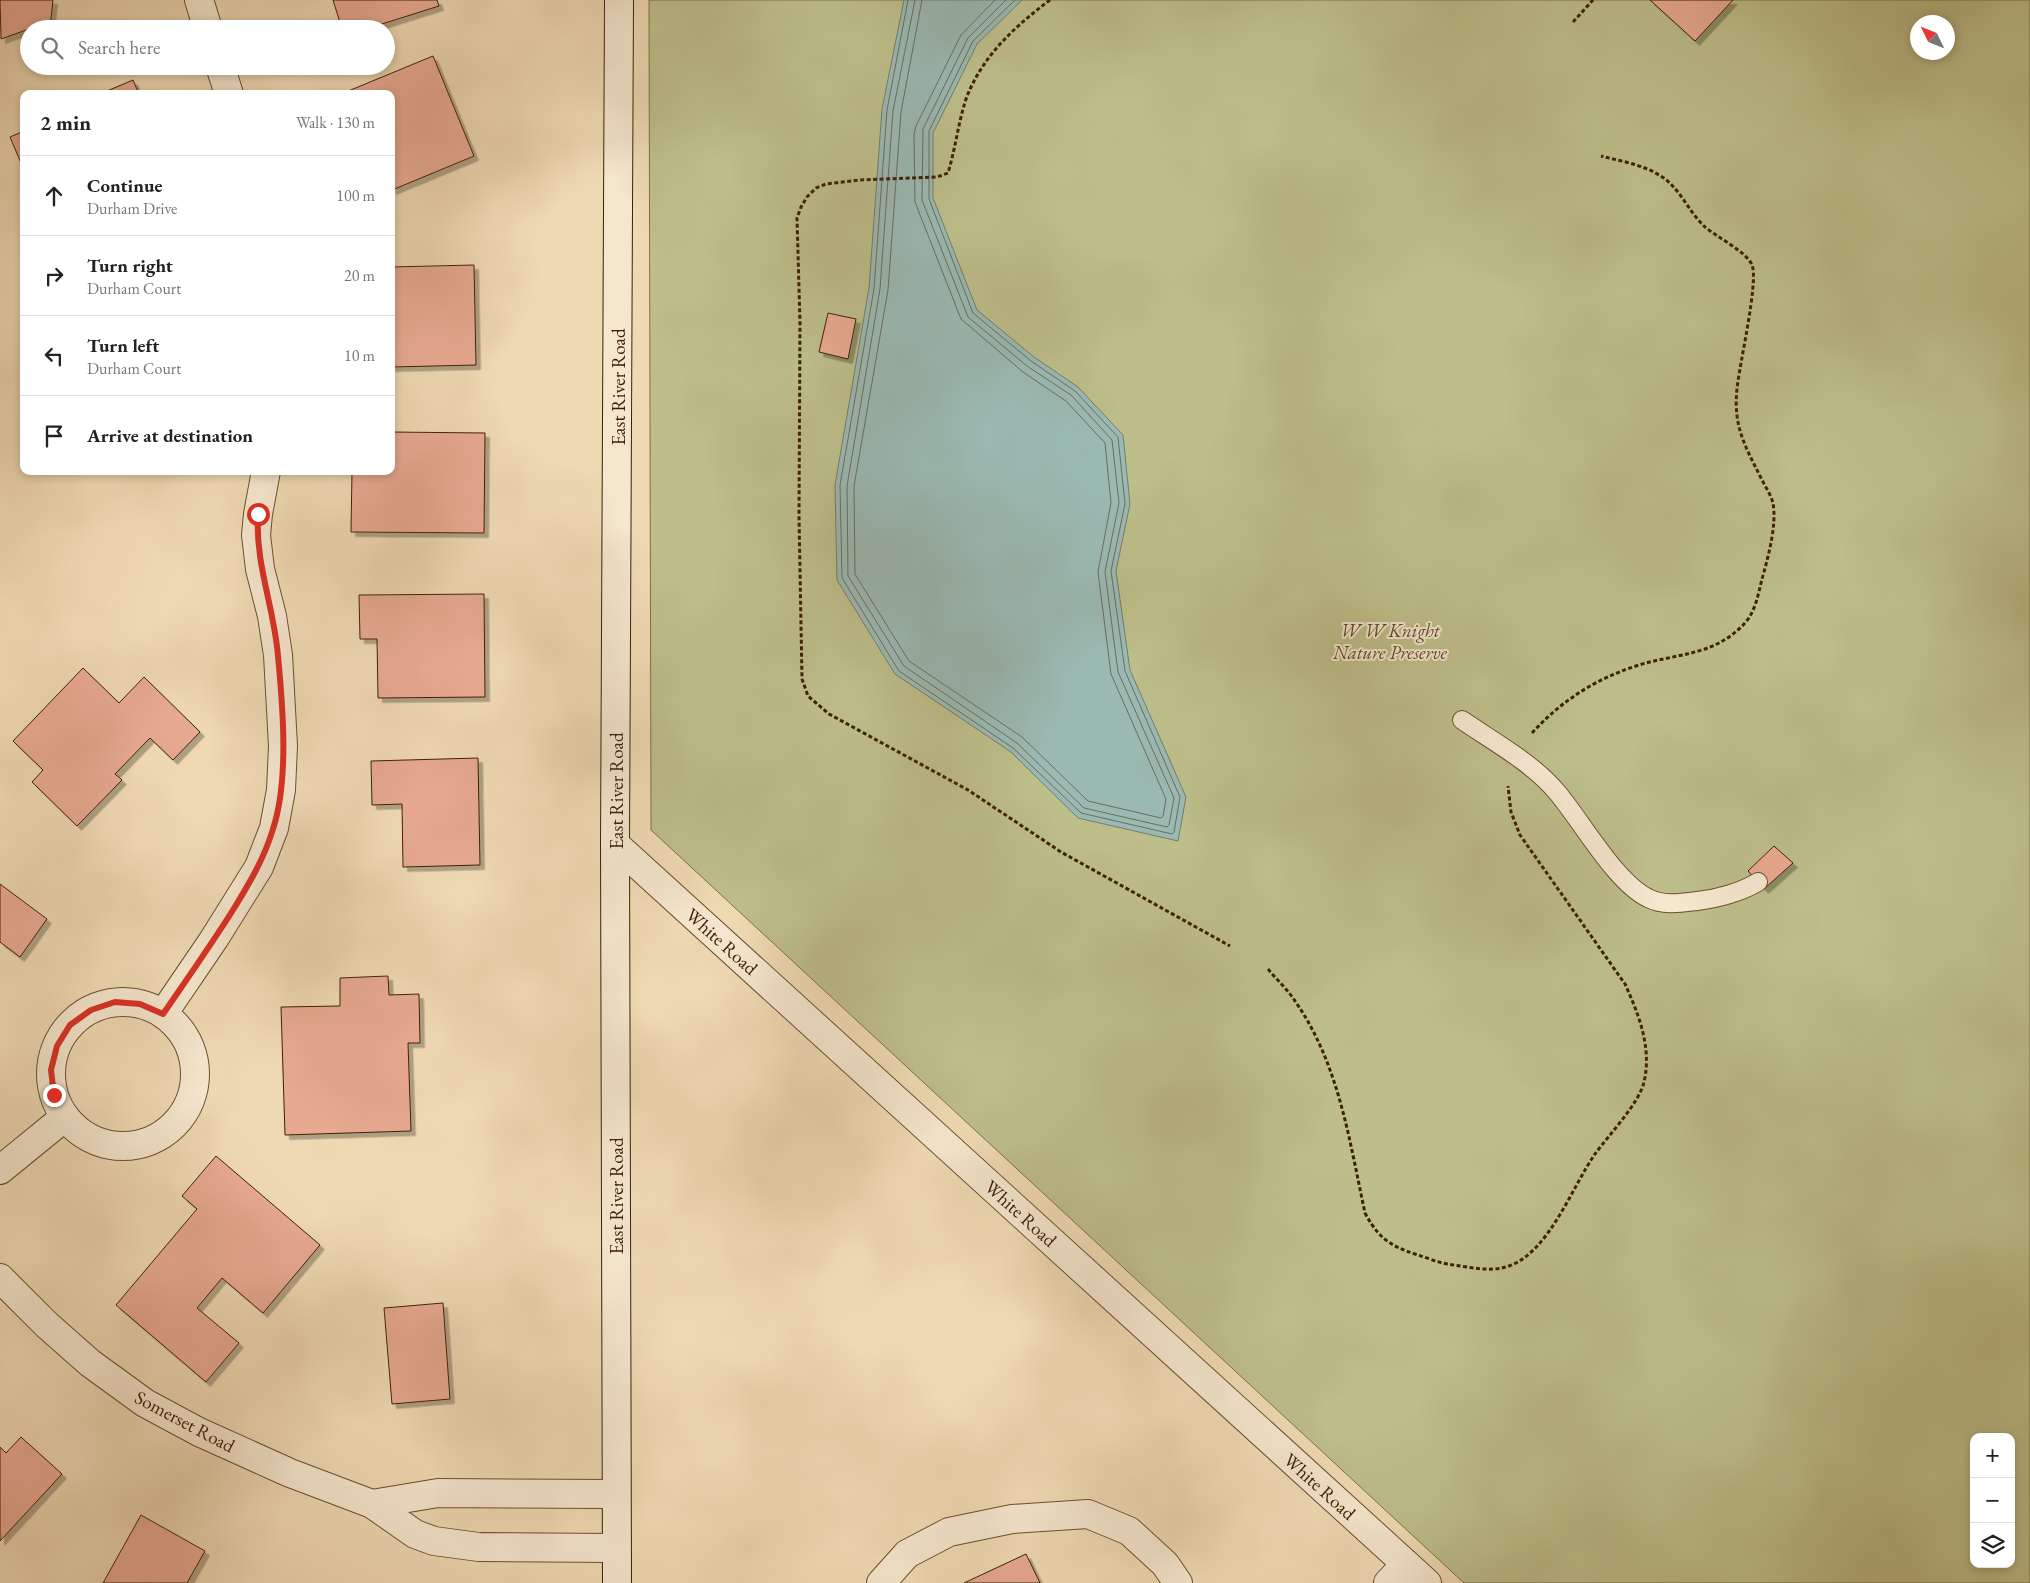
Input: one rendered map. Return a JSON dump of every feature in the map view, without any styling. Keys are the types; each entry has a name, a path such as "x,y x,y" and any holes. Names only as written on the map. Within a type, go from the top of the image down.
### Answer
{"street":[{"path":"199,0 205,20"},
{"name":"East River Road","path":"617,1583 615,844 620,0"},
{"path":"223,75 227,90"},
{"path":"163,1014 214,939 259,867 274,828 281,790 283,746 278,655 272,616 260,569 256,534 265,475"},
{"name":"White Road","path":"615,844 1397,1574 1427,1583"},
{"path":"115,1002 140,1004 163,1014 177,1026 189,1042 194,1061 195,1080 191,1099 182,1116 169,1131 152,1141 134,1146 114,1146 95,1141 78,1131 65,1117 54,1095 51,1070 57,1046 70,1025 91,1010 115,1002"},
{"path":"0,1170 65,1117"},
{"name":"Somerset Road","path":"0,1278 47,1325 90,1363 144,1403 199,1432 290,1473 372,1504 415,1534 453,1545 479,1547 616,1548"},
{"path":"372,1504 438,1493 616,1494"},
{"path":"882,1583 907,1554 949,1532 1012,1519 1088,1514 1129,1531 1165,1564 1178,1583"}],"lane":[{"path":"1462,720 1528,765 1556,791 1627,883 1648,899 1672,904 1706,900 1748,888 1758,882"}],"path":[{"path":"1050,0 1027,18 988,57 966,100 948,173 937,177 833,183 816,188 807,196 801,206 798,218 800,322 799,516 802,680 808,696 829,714 968,790 1061,852 1230,946"},
{"path":"1573,22 1593,0"}],"green space":[{"name":"W W Knight Nature Preserve","path":"649,0 2030,0 2030,1583 1464,1583 651,830"}],"water":[{"path":"904,0 1022,0 977,44 933,133 933,198 977,310 1034,357 1078,387 1123,435 1130,504 1116,571 1130,670 1186,797 1178,841 1078,818 1011,752 895,674 837,580 835,485 869,288 882,109"}],"building":[{"path":"0,0 53,0 51,20 20,20 20,32 1,39"},
{"path":"333,0 437,0 439,6 395,20 339,20"},
{"path":"1650,0 1733,0 1695,41"},
{"path":"433,56 474,156 395,189 395,90 351,90 387,75 395,75 395,72"},
{"path":"133,80 137,90 109,90"},
{"path":"20,133 20,161 10,137"},
{"path":"474,265 476,365 395,367 395,267"},
{"path":"828,313 856,319 848,359 819,352"},
{"path":"395,432 485,433 484,533 351,532 352,475 395,475"},
{"path":"484,594 485,697 378,698 377,639 360,639 359,595"},
{"path":"83,668 119,703 144,677 200,732 173,760 150,738 115,774 122,780 77,826 32,782 43,770 13,741"},
{"path":"478,758 480,865 403,867 402,804 372,805 371,761"},
{"path":"1774,846 1793,863 1764,889 1748,871"},
{"path":"0,884 47,919 20,957 0,942"},
{"path":"388,976 389,995 419,994 420,1043 408,1043 411,1131 285,1135 281,1007 340,1006 340,978"},
{"path":"216,1156 320,1245 263,1313 222,1278 197,1308 239,1343 206,1382 116,1305 197,1209 182,1196"},
{"path":"443,1303 450,1399 392,1404 384,1308"},
{"path":"21,1437 62,1474 0,1541 0,1447 6,1453"},
{"path":"141,1515 205,1551 187,1583 103,1583"},
{"path":"1026,1554 1040,1583 964,1583"}],"route":[{"path":"54,1095 51,1070 57,1046 70,1025 91,1010 115,1002 140,1004 163,1014 214,939 259,867 274,828 281,790 283,746 278,655 272,616 260,569 256,534 258,514"}]}
